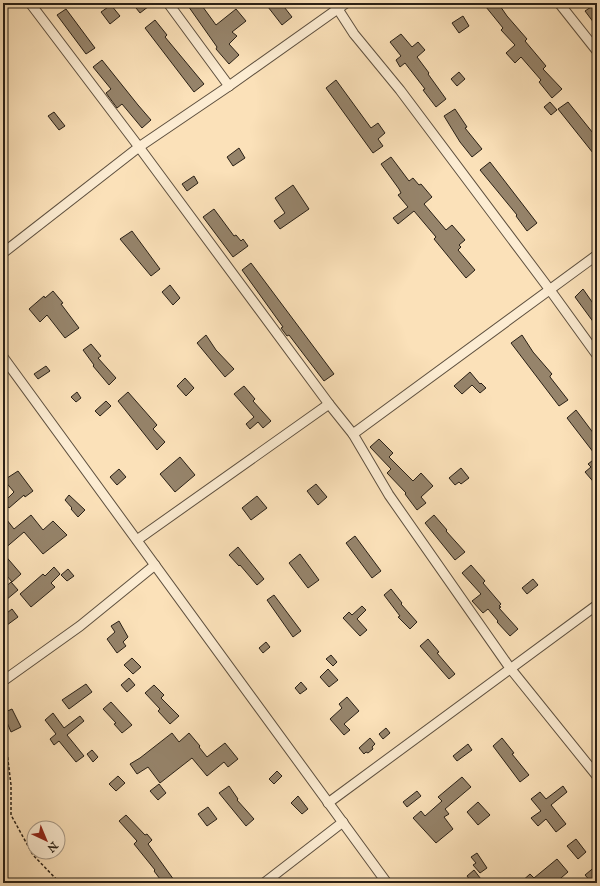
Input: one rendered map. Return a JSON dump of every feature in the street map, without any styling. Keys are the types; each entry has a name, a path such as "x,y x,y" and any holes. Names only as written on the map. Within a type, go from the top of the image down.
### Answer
{"street":[{"path":"30,3 139,147 329,404 353,434 388,495 510,668 597,776"},
{"path":"168,3 229,86"},
{"path":"3,253 139,147 229,86 336,6 346,3"},
{"path":"559,3 597,51"},
{"path":"336,6 354,34 400,90 597,355"},
{"path":"353,434 597,255"},
{"path":"3,356 387,883"},
{"path":"137,540 329,404"},
{"path":"3,681 80,626 155,565"},
{"path":"328,802 597,605"},
{"path":"264,883 343,822"}],"path":[{"path":"3,738 6,744 11,785 11,815 33,855 60,883"}],"building":[{"path":"132,3 153,3 140,13"},
{"path":"186,3 200,3 216,25 236,9 246,21 232,32 237,36 229,44 239,55 229,64 216,49 217,47"},
{"path":"273,3 281,3 292,17 282,25 268,7"},
{"path":"492,3 498,3 527,39 525,41 546,66 543,69 562,89 552,98 539,82 541,80 521,57 515,63 506,53 515,45 501,30 503,28 486,7"},
{"path":"597,3 597,27 585,11"},
{"path":"111,5 120,16 110,24 101,12"},
{"path":"66,9 95,48 86,54 57,15"},
{"path":"463,16 469,26 459,33 452,23"},
{"path":"155,20 167,35 165,37 204,84 194,92 145,28"},
{"path":"401,34 412,47 418,42 425,50 417,57 446,99 436,107 423,90 425,89 405,63 400,67 396,60 401,56 390,42"},
{"path":"102,60 151,120 142,128 122,104 117,108 106,93 111,89 93,67"},
{"path":"459,72 465,79 457,86 451,79"},
{"path":"336,80 371,128 378,123 385,133 378,139 383,146 373,153 326,88"},
{"path":"550,102 557,110 551,115 544,107"},
{"path":"568,102 597,138 597,158 558,109"},
{"path":"455,109 467,127 465,128 482,149 472,157 460,142 444,116"},
{"path":"54,112 65,126 59,130 48,116"},
{"path":"239,148 245,158 233,166 227,157"},
{"path":"391,157 409,181 413,178 419,185 421,184 432,197 424,204 446,230 452,225 465,240 459,245 461,247 458,250 475,270 466,278 434,239 436,237 414,211 398,224 393,218 408,207 398,195 401,193 399,189 381,164"},
{"path":"490,162 537,223 527,231 516,216 517,215 480,170"},
{"path":"194,176 198,183 187,191 182,184"},
{"path":"293,185 309,209 280,229 274,221 285,213 275,198"},
{"path":"214,209 234,236 236,235 241,241 243,239 248,246 233,257 203,217"},
{"path":"132,231 160,269 151,276 120,239"},
{"path":"251,263 334,374 324,381 289,335 287,336 281,328 283,327 242,270"},
{"path":"170,285 180,298 173,305 162,292"},
{"path":"583,289 597,309 597,327 575,297"},
{"path":"53,291 63,303 61,304 79,328 65,338 47,315 40,322 29,309 44,296 45,298"},
{"path":"206,335 216,350 234,369 225,377 197,343"},
{"path":"522,335 533,352 552,374 550,377 568,400 559,406 511,343"},
{"path":"91,344 101,356 98,358 116,378 109,385 93,366 94,365 83,350"},
{"path":"46,366 50,371 38,379 34,374"},
{"path":"470,372 480,384 481,383 486,388 480,393 472,385 462,394 454,386"},
{"path":"185,378 194,388 186,396 177,386"},
{"path":"244,386 255,399 253,401 271,421 263,428 258,422 250,429 246,424 254,417 234,394"},
{"path":"77,392 81,398 76,402 71,397"},
{"path":"128,392 157,425 153,429 165,442 157,450 118,401"},
{"path":"106,401 111,406 100,416 95,411"},
{"path":"576,410 597,438 597,457 567,418"},
{"path":"379,439 393,453 389,457 413,481 421,473 433,486 421,497 426,503 417,510 405,494 406,493 387,473 391,469 370,447"},
{"path":"180,457 195,475 175,492 160,474"},
{"path":"597,457 597,486 585,472 591,467 588,464"},
{"path":"461,468 469,478 461,484 459,482 455,485 449,478"},
{"path":"119,469 126,477 117,485 110,477"},
{"path":"18,471 33,491 25,497 24,495 9,508 4,502 14,492 4,480"},
{"path":"316,484 327,497 318,505 307,491"},
{"path":"69,495 85,510 78,517 65,500"},
{"path":"257,496 267,508 251,520 242,508"},
{"path":"3,515 14,529 31,515 43,530 53,521 67,535 43,554 24,532 3,550 3,540 8,536 3,531"},
{"path":"434,515 465,552 455,560 425,523"},
{"path":"355,536 381,571 372,578 346,543"},
{"path":"238,547 264,579 257,585 240,565 239,566 229,555"},
{"path":"3,553 21,574 12,582 3,571"},
{"path":"300,554 319,580 308,588 289,563"},
{"path":"471,565 485,581 483,583 501,604 499,606 501,607 499,608 518,629 510,636 497,622 498,621 488,609 483,613 472,601 481,594 462,573"},
{"path":"54,567 60,574 51,583 55,587 31,607 20,594 43,574 45,576"},
{"path":"68,569 74,576 67,581 61,575"},
{"path":"533,579 538,585 527,594 522,588"},
{"path":"11,582 18,590 6,600 3,596 3,589"},
{"path":"391,589 402,603 401,604 417,622 410,629 398,617 400,616 384,595"},
{"path":"274,595 301,631 293,637 267,600"},
{"path":"362,606 366,610 357,619 367,630 360,636 343,618 349,612 352,615"},
{"path":"12,609 18,617 3,628 3,616"},
{"path":"119,621 128,637 123,642 126,646 117,653 107,639 115,632 111,626"},
{"path":"428,639 439,652 437,653 455,674 449,679 420,646"},
{"path":"266,642 270,647 263,653 259,648"},
{"path":"331,655 337,662 333,666 326,659"},
{"path":"132,658 141,667 133,674 124,665"},
{"path":"328,669 338,680 329,687 320,677"},
{"path":"129,678 135,685 127,692 121,685"},
{"path":"301,682 307,689 300,694 295,688"},
{"path":"86,684 92,692 69,709 62,700"},
{"path":"154,685 164,695 161,698 179,716 170,724 158,711 160,709 145,693"},
{"path":"347,697 359,711 344,724 350,730 344,735 330,719 342,708 339,704"},
{"path":"111,702 132,725 122,733 114,724 116,723 103,709"},
{"path":"12,709 21,727 11,732 3,713"},
{"path":"53,713 64,728 80,716 84,721 67,735 84,756 76,762 59,741 54,745 50,739 56,734 45,720"},
{"path":"386,728 390,733 383,739 379,734"},
{"path":"172,733 179,742 189,733 207,757 225,743 238,759 228,767 224,762 207,776 192,758 160,783 148,767 137,774 130,764"},
{"path":"370,738 375,744 372,747 373,749 364,754 359,748"},
{"path":"502,738 514,753 512,754 529,775 520,782 493,746"},
{"path":"468,744 472,750 457,761 453,756"},
{"path":"92,750 98,757 93,762 87,754"},
{"path":"277,771 282,776 274,784 269,779"},
{"path":"118,776 125,783 116,791 109,784"},
{"path":"462,777 471,787 445,809 449,814 444,817 453,829 436,843 413,818 421,811 425,816 442,801 438,797"},
{"path":"159,784 166,793 158,800 150,791"},
{"path":"229,786 238,799 237,800 254,819 246,826 219,793"},
{"path":"563,786 567,792 551,805 566,824 556,832 546,819 538,826 531,818 541,811 531,799 540,792 546,799"},
{"path":"417,791 421,796 407,807 403,802"},
{"path":"298,796 308,809 302,814 291,803"},
{"path":"478,802 490,815 478,825 467,812"},
{"path":"208,807 217,819 207,826 198,814"},
{"path":"126,815 145,835 147,834 152,840 148,844 174,880 169,883 163,883 154,871 155,870 134,844 137,841 119,821"},
{"path":"576,839 586,852 578,859 567,846"},
{"path":"477,853 487,868 480,873 473,865 476,863 471,857"},
{"path":"557,859 568,872 555,883 520,883 530,874 534,878"},
{"path":"597,865 597,879 592,883 585,875"},
{"path":"474,870 484,883 472,883 467,876"}]}
